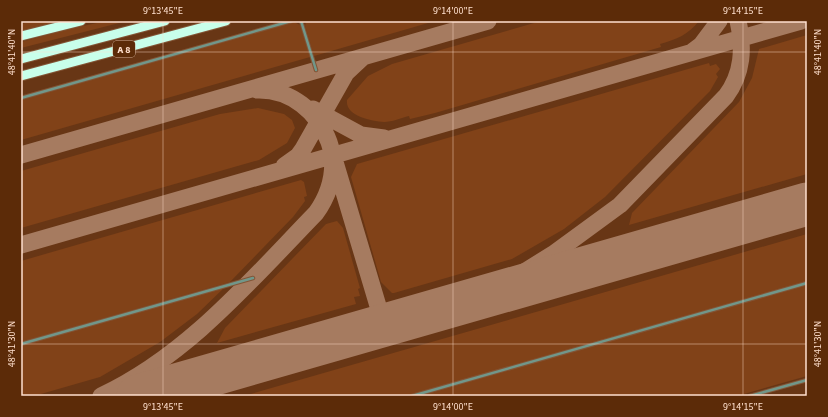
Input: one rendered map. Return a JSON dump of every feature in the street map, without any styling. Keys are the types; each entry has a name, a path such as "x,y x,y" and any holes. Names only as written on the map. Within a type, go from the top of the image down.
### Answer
{"highway":[{"path":"21,36 81,21"},
{"name":"A 8","path":"21,59 165,21"},
{"name":"A 8","path":"21,76 226,21"}],"lane":[{"path":"21,98 291,21"},
{"path":"301,21 316,70"},
{"path":"21,344 253,278"},
{"path":"412,396 807,283"},
{"path":"750,396 807,380"}],"shaded area":[{"path":"33,21 66,21 21,32 21,24"},
{"path":"106,21 127,21 21,48 21,42"},
{"path":"306,21 435,21 314,56 305,26"},
{"path":"541,21 699,21 691,30 682,36 660,44 661,47 410,119 409,116 384,122 366,119 354,114 347,105 347,100 368,76 392,64"},
{"path":"294,22 300,25 310,57 21,140 21,100"},
{"path":"807,35 807,174 629,225 632,213 739,102 752,78 759,49"},
{"path":"709,63 710,66 716,64 720,69 716,74 718,77 710,91 605,197 564,229 512,259 394,293 392,293 381,282 351,177 357,164"},
{"path":"258,108 284,114 292,120 295,128 287,143 259,160 21,228 21,171 220,114"},
{"path":"301,180 304,182 307,196 304,197 305,201 293,217 230,282 21,342 21,261"},
{"path":"337,221 343,228 360,288 358,289 360,296 354,297 356,304 217,343 225,328 326,224"},
{"path":"807,234 807,282 408,396 244,396"},
{"path":"807,284 807,376 737,396 418,396"},
{"path":"226,286 197,314 160,342 100,377 34,396 21,396 21,345"}],"taxiway":[{"path":"21,155 488,21"},
{"path":"693,51 701,45 719,21"},
{"path":"482,298 553,254 620,205 726,96 736,78 741,60 741,41 738,21"},
{"path":"21,245 801,21"},
{"path":"284,166 298,156 346,73 362,58"},
{"path":"257,90 281,93 302,104 318,121 324,131 329,142 384,326"},
{"path":"313,109 361,135 384,138"},
{"path":"101,396 162,360 190,338 242,290 316,213 328,192 332,177 332,152"}],"runway":[{"path":"138,396 807,204"}]}
